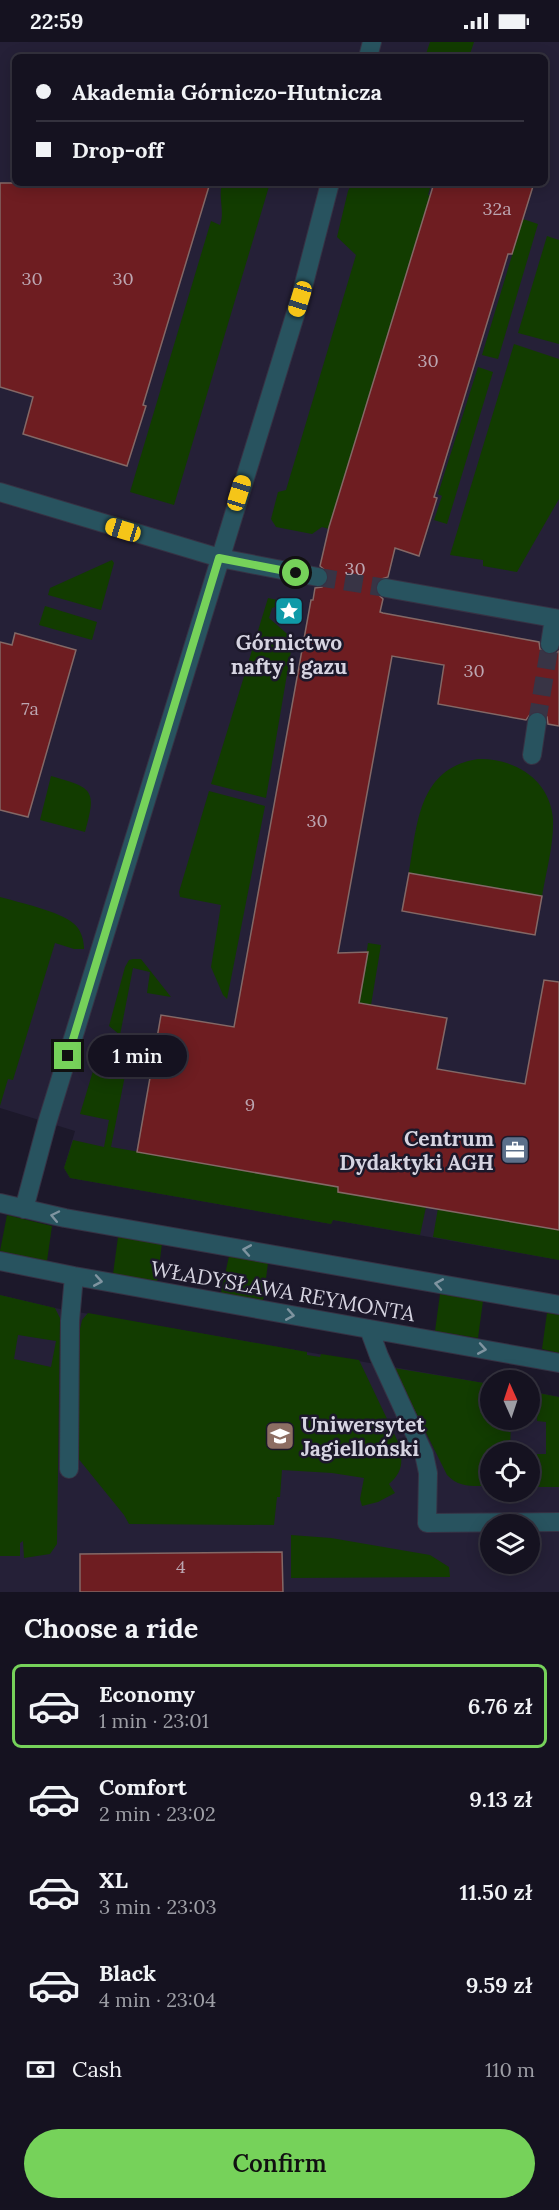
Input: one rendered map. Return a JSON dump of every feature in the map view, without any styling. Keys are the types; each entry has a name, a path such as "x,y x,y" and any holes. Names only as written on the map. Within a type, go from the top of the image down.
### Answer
{"street":[{"path":"24,1209 45,1129 300,299 329,186"},
{"path":"0,492 219,558 318,577"},
{"path":"386,588 557,618 550,644"},
{"path":"532,755 537,722"},
{"name":"WŁADYSŁAWA REYMONTA","path":"0,1203 559,1305"},
{"name":"WŁADYSŁAWA REYMONTA","path":"0,1261 559,1362"},
{"path":"69,1469 70,1321 74,1276"},
{"path":"369,1329 424,1454 428,1473 427,1523 559,1522"}],"shaded area":[{"path":"0,42 559,42 559,1260 333,1220 331,1224 70,1178 64,1168 75,1131 0,1108"},
{"name":"Uniwersytet Jagielloński","path":"0,1295 55,1308 480,1382 480,1430 540,1430 540,1393 559,1397 559,1592 0,1592"}],"green space":[{"path":"430,42 474,42 470,54 426,54"},
{"path":"222,186 269,186 174,505 130,492 211,221 220,225"},
{"path":"350,186 423,186 430,188 428,195 430,196 329,529 322,527 312,534 276,527 271,519 278,492 286,490 356,255 337,237"},
{"path":"523,219 538,224 498,359 482,355"},
{"path":"547,236 559,240 559,344 518,333"},
{"path":"514,344 559,359 559,499 517,572 483,566 483,560 450,555"},
{"path":"478,367 493,372 447,524 434,520 442,496 438,494"},
{"path":"112,560 114,563 101,610 48,595 50,588"},
{"path":"268,598 282,601 281,605 272,608 269,618 293,639 266,798 211,784"},
{"path":"45,606 97,622 92,640 39,625"},
{"path":"478,759 504,762 517,767 537,782 545,793 550,805 553,829 542,896 409,873 419,818 432,786 443,774 458,765"},
{"path":"51,776 76,784 88,792 91,807 85,832 40,820"},
{"path":"209,791 265,806 227,999 211,967 221,905 180,897 179,892"},
{"path":"0,897 67,919 80,931 84,949 74,949 55,943 13,1080 8,1079 0,1106"},
{"path":"368,943 381,945 371,1005 359,1003"},
{"path":"141,959 171,997 147,993 150,972 133,968 120,1035 109,1026 125,967 129,960"},
{"path":"99,1051 129,1055 111,1147 338,1187 338,1192 426,1207 420,1235 333,1220 331,1224 70,1178 64,1168 73,1140 104,1147 109,1120 80,1114"},
{"path":"442,1185 559,1230 559,1260 433,1237"},
{"path":"7,1215 52,1226 47,1261 0,1251"},
{"path":"118,1237 162,1244 157,1282 113,1274"},
{"path":"229,1256 268,1263 263,1301 221,1293"},
{"path":"440,1294 483,1301 478,1338 435,1331"},
{"path":"0,1295 55,1308 60,1318 57,1544 50,1554 24,1558 23,1541 20,1543 20,1556 0,1556","holes":["18,1335 56,1341 51,1367 14,1359"]},
{"path":"88,1313 307,1352 307,1355 320,1357 321,1354 359,1360 399,1444 401,1466 389,1484 395,1493 378,1502 362,1506 360,1499 364,1478 332,1473 282,1470 280,1497 277,1497 274,1525 129,1524 77,1457 80,1329 82,1320"},
{"path":"547,1313 559,1315 559,1353 542,1349"},
{"path":"394,1368 480,1382 480,1430 511,1430 510,1442 480,1442 480,1486 462,1484 447,1475"},
{"path":"540,1393 559,1397 559,1487 540,1487 540,1454 546,1454 546,1422 540,1421"},
{"path":"291,1535 331,1538 430,1555 449,1567 450,1577 291,1578"}],"building":[{"path":"0,183 12,183 12,186 209,186 143,405 146,406 127,466 23,434 33,397 0,387"},
{"path":"433,186 533,186 512,254 508,254 434,497 437,498 419,556 395,548 388,577 378,580 375,591 383,599 380,612 383,613 539,642 540,649 548,655 554,655 559,651 559,726 548,724 547,717 539,711 532,712 526,720 438,704 444,665 392,656 338,953 368,952 359,1003 447,1018 437,1069 525,1084 544,980 559,982 559,1230 338,1192 338,1187 137,1152 161,1015 234,1027 311,600 313,600 315,588 322,587 329,580 328,573 320,566 329,527"},
{"path":"15,633 76,650 28,817 0,810 0,642 12,645"},
{"path":"409,873 542,896 535,935 402,911"},
{"path":"282,1552 283,1592 80,1592 80,1554"}],"tunnel":[{"path":"318,577 386,588"},
{"path":"537,722 550,644"}],"place":[{"name":"Górnictwo nafty i gazu","path":"289,611"},
{"name":"Centrum Dydaktyki AGH","path":"515,1150"},
{"name":"Uniwersytet Jagielloński","path":"280,1436"}],"route":[{"path":"68,1056 219,558 296,573"}]}
